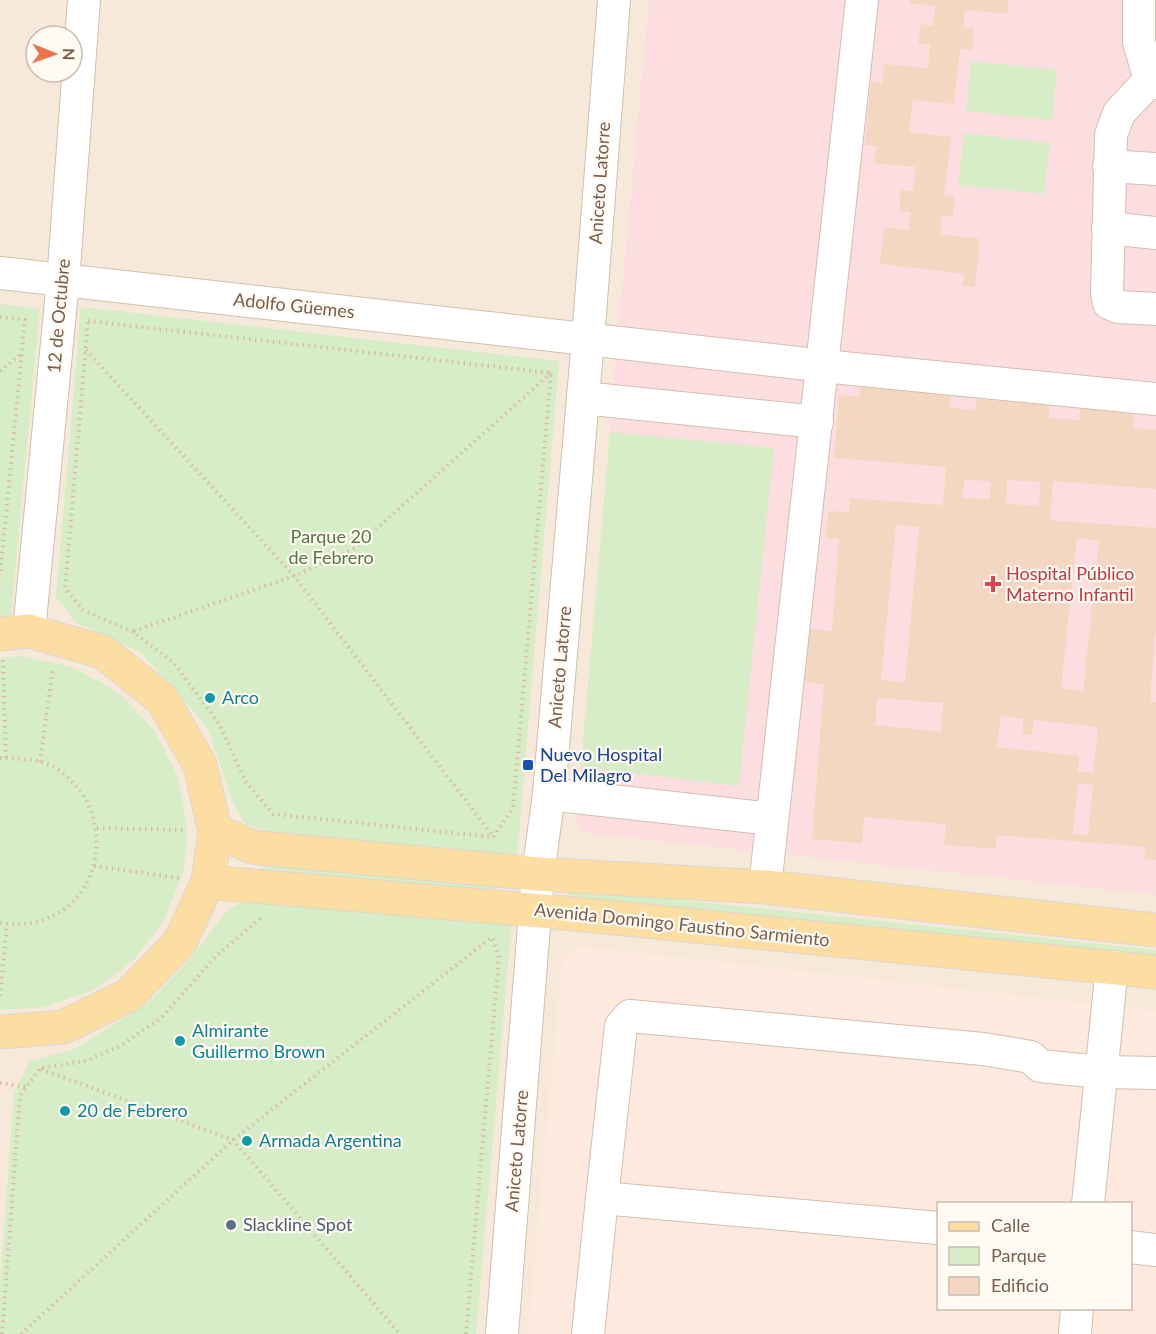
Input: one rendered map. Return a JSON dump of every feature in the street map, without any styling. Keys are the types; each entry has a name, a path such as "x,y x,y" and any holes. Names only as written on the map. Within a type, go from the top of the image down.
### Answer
{"main road":[{"path":"0,1032 63,1027 129,995 180,942 208,882 215,831 200,765 162,699 103,652 22,635"},
{"name":"Avenida Domingo Faustino Sarmiento","path":"215,831 253,847 538,874 765,887 1156,930"},
{"name":"Avenida Domingo Faustino Sarmiento","path":"208,882 536,910 1156,972"}],"street":[{"name":"12 de Octubre","path":"22,635 63,281 84,0"},
{"name":"Aniceto Latorre","path":"502,1334 538,874 549,794 614,0"},
{"path":"765,887 862,0"},
{"path":"1139,0 1139,42 1153,81 1119,113 1111,135 1107,293 1109,303 1118,307 1156,309"},
{"path":"1109,166 1156,169"},
{"path":"1108,228 1156,233"},
{"name":"Adolfo Güemes","path":"0,273 823,366 1156,399"},
{"path":"583,398 817,422"},
{"path":"549,794 772,819"},
{"path":"1088,1202 1112,967"},
{"path":"588,1334 621,1026 630,1016 983,1049 1030,1057 1040,1066 1101,1072 1156,1073"},
{"path":"602,1198 937,1228"},
{"path":"1132,1247 1156,1250"},
{"path":"1075,1334 1077,1310"}],"path":[{"path":"0,317 25,320 0,575"},
{"path":"493,837 273,814 246,782 219,724 174,663 133,632 83,610 65,588 88,321 551,373"},
{"path":"86,350 294,576 493,837"},
{"path":"0,371 22,354"},
{"path":"133,632 294,576 355,548 551,373"},
{"path":"493,837 513,807 551,373"},
{"path":"6,758 22,635"},
{"path":"22,635 40,762"},
{"path":"0,758 26,758 40,762 51,766 73,781 89,803 97,828 97,855 89,880 71,903 47,919 19,926 0,923"},
{"path":"97,828 215,831"},
{"path":"93,866 208,882"},
{"path":"2,1334 20,1096 40,1068 86,1061 122,1045 162,1017 215,957 261,916 272,918"},
{"path":"0,996 7,924"},
{"path":"480,936 492,936"},
{"path":"21,1334 233,1140 492,936"},
{"path":"466,1334 499,956 492,936"},
{"path":"40,1068 233,1140 400,1334"},
{"path":"0,1083 27,1087"}],"shaded area":[{"path":"0,0 1156,0 1156,1334 0,1334"},
{"path":"649,0 1156,0 1156,895 585,833 576,821"},
{"path":"580,946 1156,1011 1156,1334 528,1334 562,962"}],"green space":[{"path":"971,61 1057,70 1052,120 966,111"},
{"path":"964,133 1050,143 1044,194 958,185"},
{"path":"0,304 40,309 11,615 0,617"},
{"name":"Parque 20 de Febrero","path":"81,307 559,361 517,857 271,833 244,823 231,797 208,729 140,652 77,623 56,597"},
{"path":"610,432 774,448 739,786 581,767"},
{"path":"21,656 72,667 118,692 154,730 178,777 187,828 186,850 183,872 164,920 134,960 93,990 45,1007 0,1010 0,658"},
{"path":"263,862 496,883 495,893 262,872"},
{"path":"568,888 1156,950 1156,961 567,899"},
{"path":"252,898 512,919 476,1334 0,1334 0,1284 14,1093 30,1061 75,1049 148,1003 191,958 228,909"}],"building":[{"path":"910,0 1009,0 1007,14 965,10 963,28 974,29 972,50 960,49 954,104 913,100 909,132 951,137 944,195 955,196 953,216 942,215 940,234 980,239 975,287 963,286 964,274 880,264 884,227 909,230 911,212 899,211 901,190 913,191 916,167 874,163 876,146 865,145 871,82 882,83 884,64 928,68 930,45 918,43 921,24 933,26 935,6 910,3"},
{"name":"Hospital Público Materno Infantil","path":"860,386 951,393 950,408 975,410 976,399 1050,405 1049,418 1079,420 1080,409 1134,413 1133,428 1156,430 1156,489 1053,481 1050,520 1156,528 1156,628 1150,702 1156,702 1156,860 1144,859 1145,847 997,835 996,849 944,845 946,824 864,817 862,843 812,839 824,684 792,681 796,628 832,631 839,539 826,538 828,511 849,512 850,498 943,505 946,467 834,458 839,395 860,397","holes":["964,480 991,481 990,499 963,498","1007,480 1040,482 1039,506 1006,504","896,525 919,527 905,683 881,680","1077,538 1099,541 1083,691 1061,689","877,698 943,703 941,732 875,725","1001,716 1023,719 1022,734 1032,735 1034,720 1098,727 1093,773 1078,771 1079,756 997,747","1078,784 1093,785 1088,835 1073,834"]}],"place":[{"name":"Hospital Público Materno Infantil","path":"993,584"},
{"name":"Arco","path":"210,698"},
{"name":"Nuevo Hospital Del Milagro","path":"528,765"},
{"name":"Almirante Guillermo Brown","path":"180,1041"},
{"name":"20 de Febrero","path":"65,1111"},
{"name":"Armada Argentina","path":"247,1141"},
{"name":"Slackline Spot","path":"231,1225"}]}
